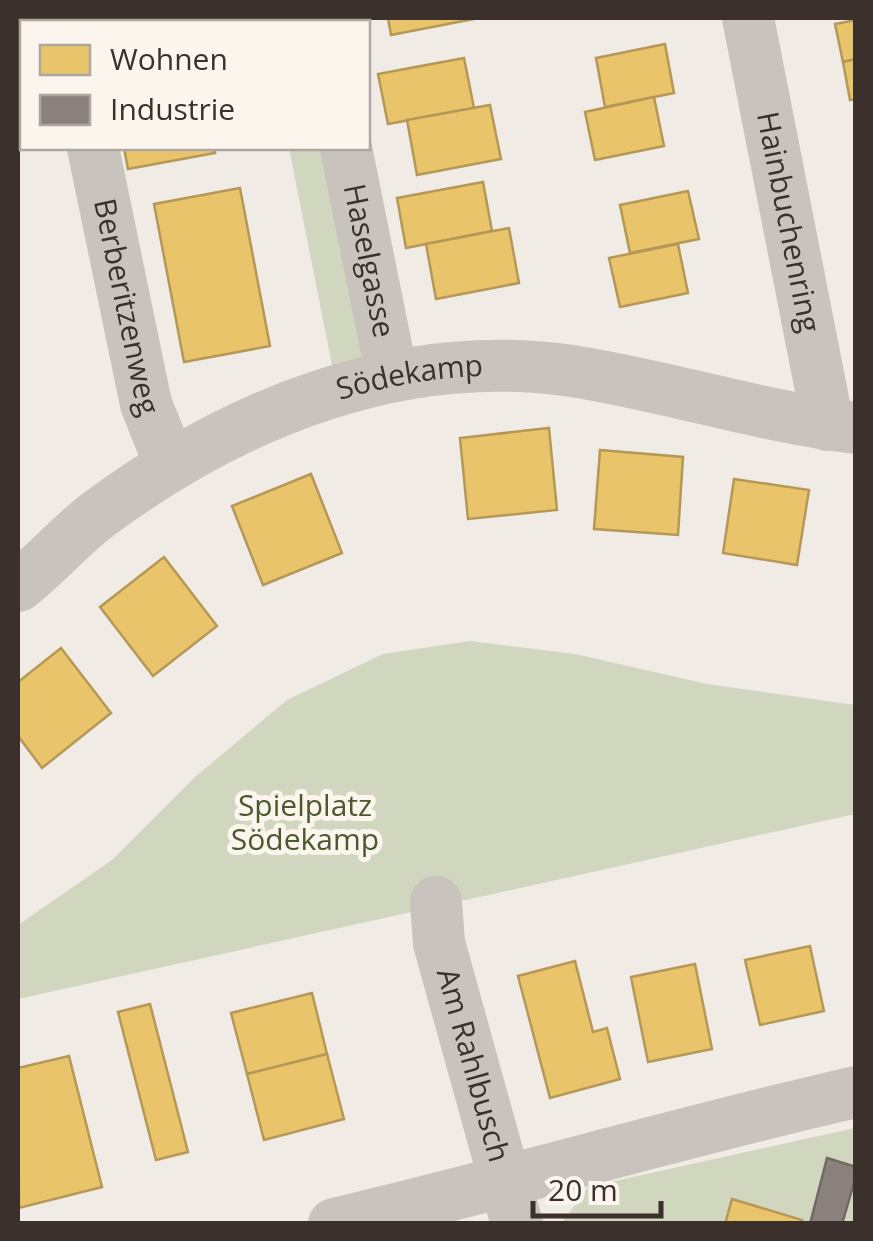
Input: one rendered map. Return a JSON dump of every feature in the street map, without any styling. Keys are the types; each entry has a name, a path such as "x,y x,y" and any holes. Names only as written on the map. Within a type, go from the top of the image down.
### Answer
{"street":[{"name":"Hainbuchenring","path":"748,18 842,426"},
{"name":"Berberitzenweg","path":"93,150 146,404 170,464"},
{"name":"Haselgasse","path":"346,150 392,376"},
{"name":"Södekamp","path":"18,586 99,514 170,464 259,417 392,376 478,366 571,371 842,426"},
{"name":"Am Rahlbusch","path":"436,902 439,943 511,1203"},
{"path":"334,1224 511,1203 681,1132 856,1092"}],"green space":[{"path":"289,150 335,150 377,365 334,375"},
{"name":"Spielplatz Södekamp","path":"470,641 575,654 707,684 855,705 855,814 18,999 18,925 112,860 195,777 287,700 383,654"},
{"path":"855,1128 855,1223 561,1224 588,1187"}],"building: Wohnen":[{"path":"99,18 190,20 100,20"},
{"path":"388,18 474,18 474,19 391,35"},
{"path":"856,20 856,59 843,62 835,24"},
{"path":"665,44 674,93 605,107 596,58"},
{"path":"464,58 474,108 388,124 378,74"},
{"path":"856,59 856,99 850,100 843,62"},
{"path":"654,97 664,146 595,160 585,112"},
{"path":"490,105 501,159 417,175 407,120"},
{"path":"124,150 214,150 215,153 128,169"},
{"path":"483,182 492,231 406,248 397,198"},
{"path":"240,188 270,346 184,362 154,204"},
{"path":"688,191 699,239 630,253 620,205"},
{"path":"509,228 519,283 436,299 426,244"},
{"path":"678,244 688,293 620,307 609,258"},
{"path":"549,428 557,510 468,519 460,438"},
{"path":"600,450 683,457 678,535 594,529"},
{"path":"311,474 342,553 263,585 232,506"},
{"path":"734,479 809,490 797,565 723,553"},
{"path":"164,557 217,626 153,676 100,607"},
{"path":"61,648 111,713 42,768 18,736 18,682"},
{"path":"810,946 824,1011 760,1025 745,960"},
{"path":"575,961 593,1032 607,1028 620,1079 550,1098 518,976"},
{"path":"695,964 712,1049 648,1062 631,977"},
{"path":"312,993 327,1054 247,1074 231,1013"},
{"path":"150,1004 188,1152 156,1160 118,1012"},
{"path":"327,1054 344,1119 264,1140 247,1074"},
{"path":"69,1056 102,1187 19,1208 18,1068"},
{"path":"732,1199 802,1220 801,1224 725,1224"}],"building: Industrie":[{"path":"827,1158 856,1167 856,1176 842,1224 810,1224"}]}
